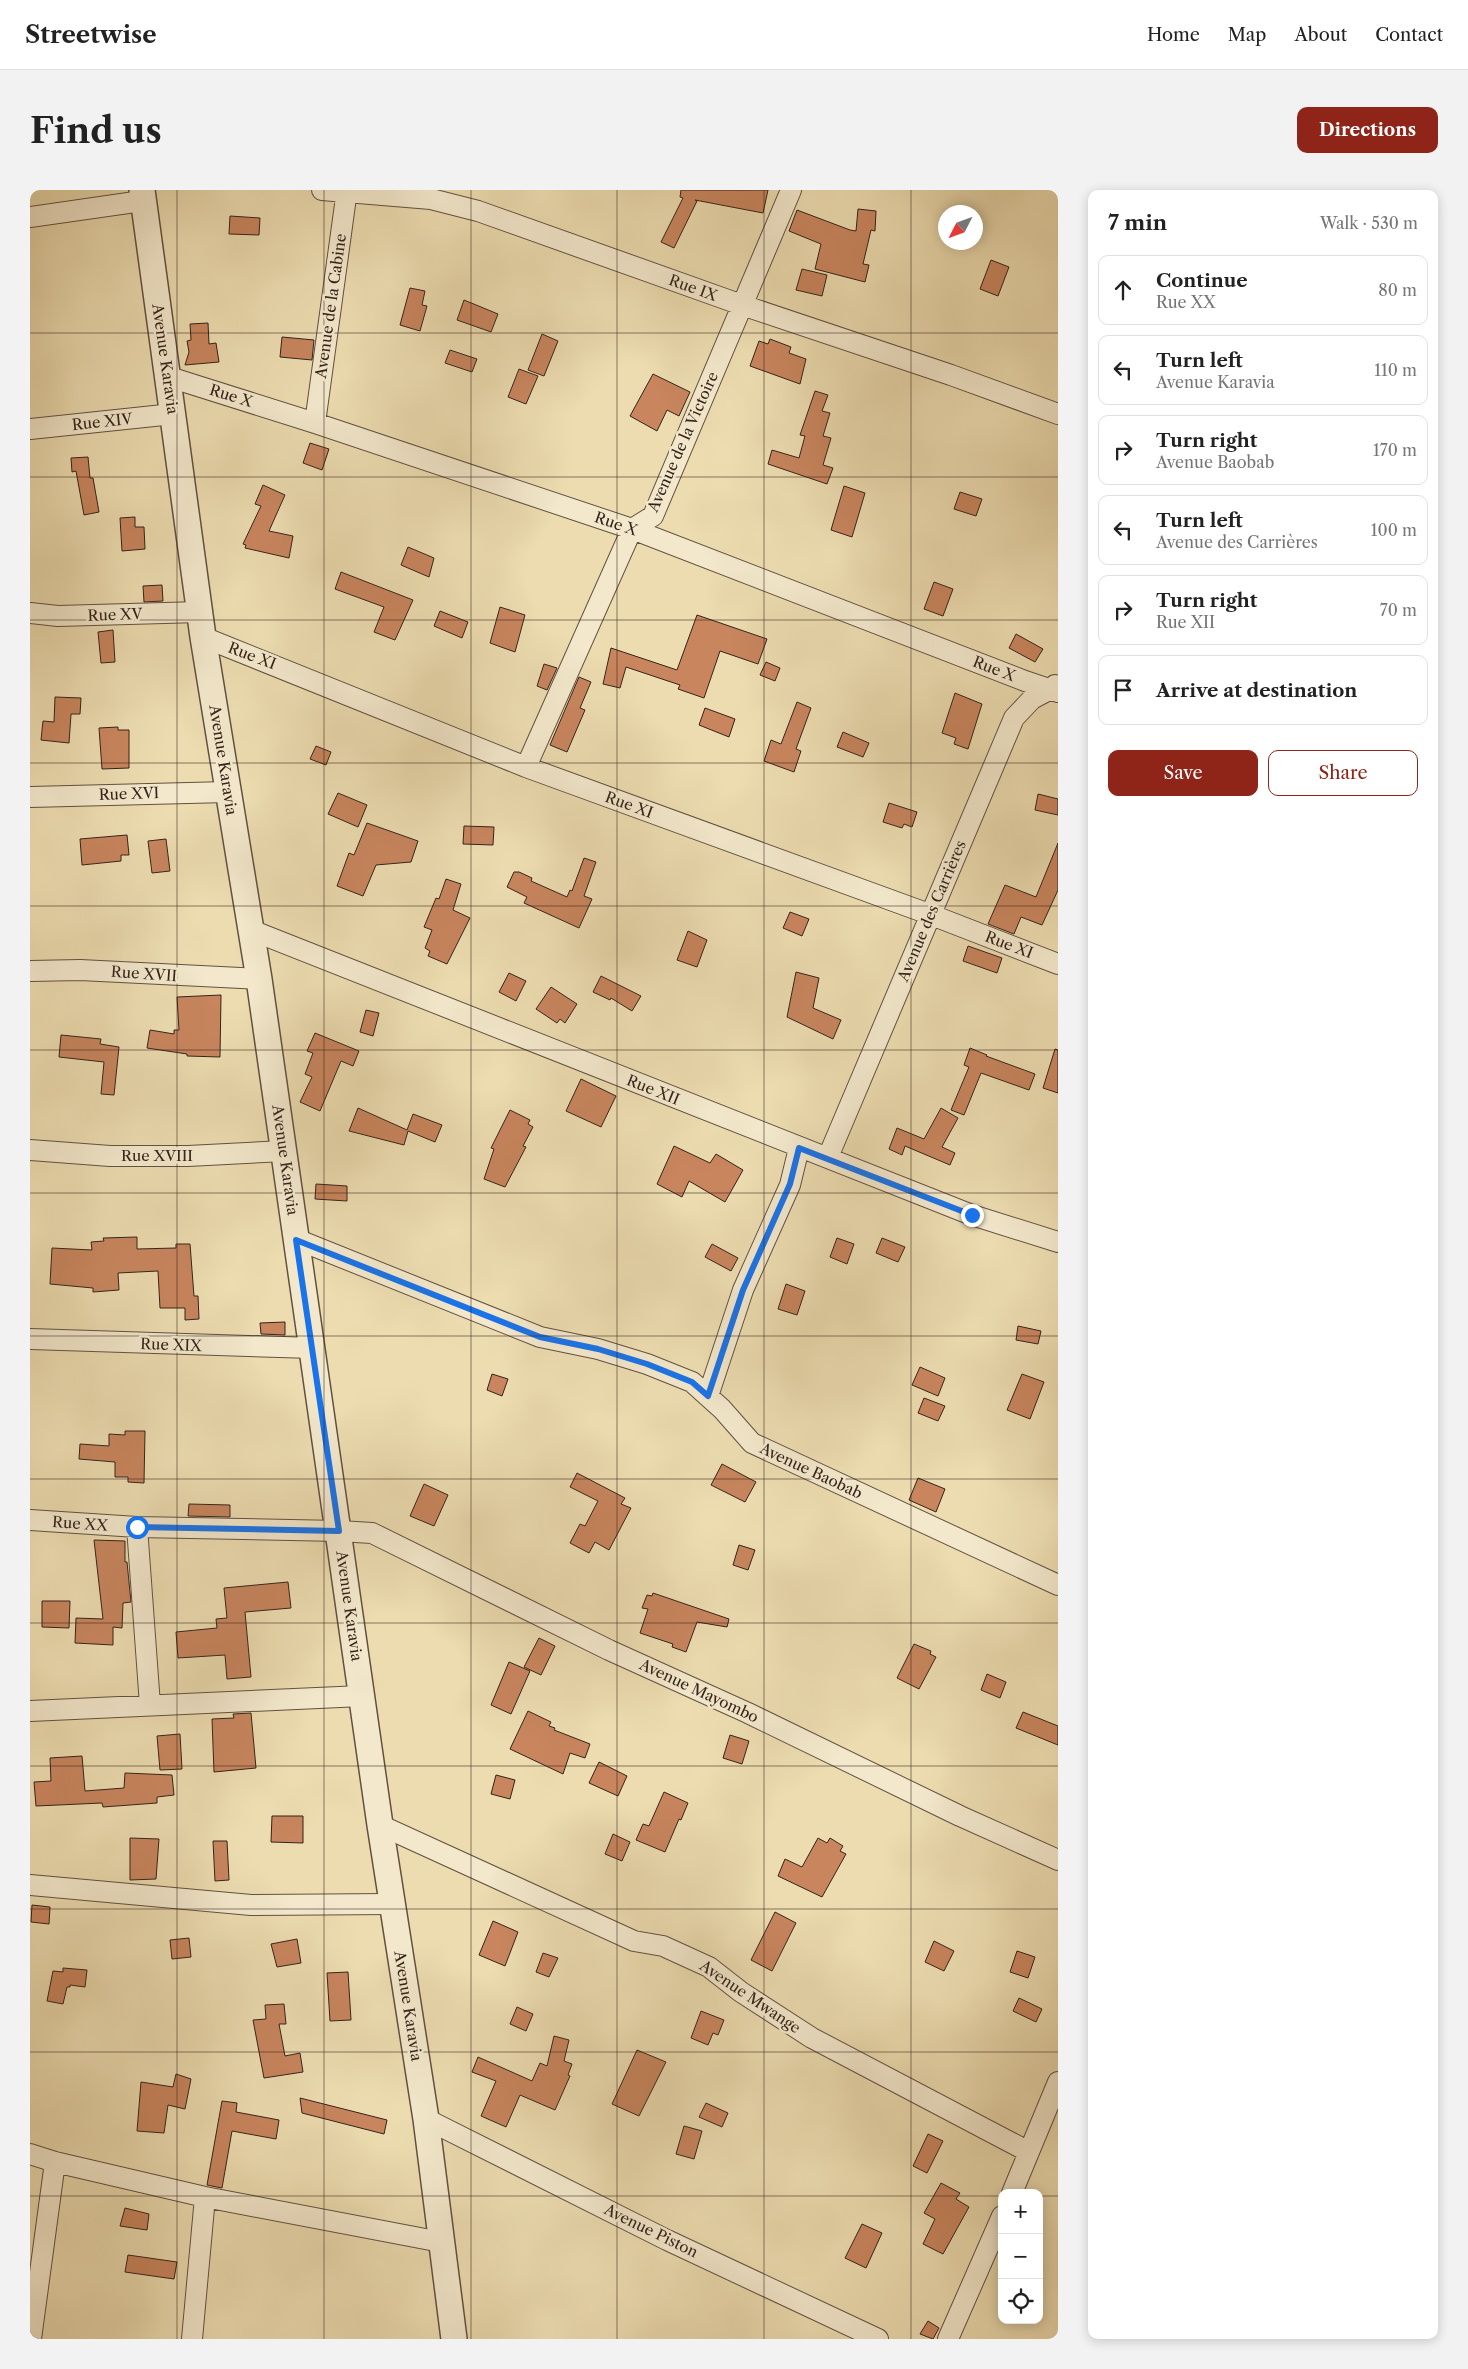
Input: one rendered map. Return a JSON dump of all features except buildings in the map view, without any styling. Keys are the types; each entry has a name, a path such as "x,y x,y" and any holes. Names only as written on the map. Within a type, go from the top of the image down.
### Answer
{"street":[{"name":"Rue IX","path":"322,190 431,199 478,211 742,306 951,375 1058,414"},
{"name":"Avenue de la Victoire","path":"632,529 653,516 791,190"},
{"name":"Avenue de la Cabine","path":"315,423 347,191"},
{"path":"30,217 142,195"},
{"name":"Avenue Karavia","path":"142,195 203,637 259,979 380,1825 426,2119 454,2339"},
{"name":"Rue X","path":"166,376 315,423 632,529 1025,682 1056,688"},
{"name":"Rue XIV","path":"30,429 173,414"},
{"path":"526,767 632,529"},
{"name":"Rue XV","path":"30,614 58,616 200,612"},
{"name":"Rue XI","path":"203,637 526,767 930,914 1058,964"},
{"name":"Avenue des Carrières","path":"828,1157 1014,718 1032,699 1056,688"},
{"name":"Rue XVI","path":"30,797 228,792"},
{"name":"Rue XII","path":"251,930 972,1215 1058,1242"},
{"name":"Rue XVII","path":"30,971 80,970 259,979"},
{"path":"708,1396 743,1290 790,1184 799,1148"},
{"name":"Rue XVIII","path":"30,1150 110,1156 284,1151"},
{"name":"Avenue Baobab","path":"296,1240 540,1337 598,1349 647,1364 692,1382 752,1442 1058,1585"},
{"name":"Rue XIX","path":"30,1339 313,1348"},
{"name":"Rue XX","path":"30,1520 137,1527 339,1531"},
{"path":"137,1527 150,1705"},
{"name":"Avenue Mayombo","path":"339,1531 372,1534 609,1650 748,1713 960,1816 1058,1860"},
{"path":"30,1711 362,1696"},
{"name":"Avenue Mwange","path":"380,1825 634,1941 663,1946 708,1967 740,1992 812,2038 1029,2152"},
{"path":"30,1885 251,1905 392,1904"},
{"path":"1014,2189 1058,2082"},
{"name":"Avenue Piston","path":"426,2119 667,2240 878,2339"},
{"path":"30,2154 55,2162 205,2197 441,2242"},
{"path":"30,2339 55,2162"},
{"path":"192,2339 205,2197"},
{"path":"948,2339 998,2225"}],"route":[{"path":"137,1527 339,1531 296,1240 540,1337 598,1349 647,1364 692,1382 708,1396 743,1290 790,1184 799,1148 828,1157 972,1215"}]}
